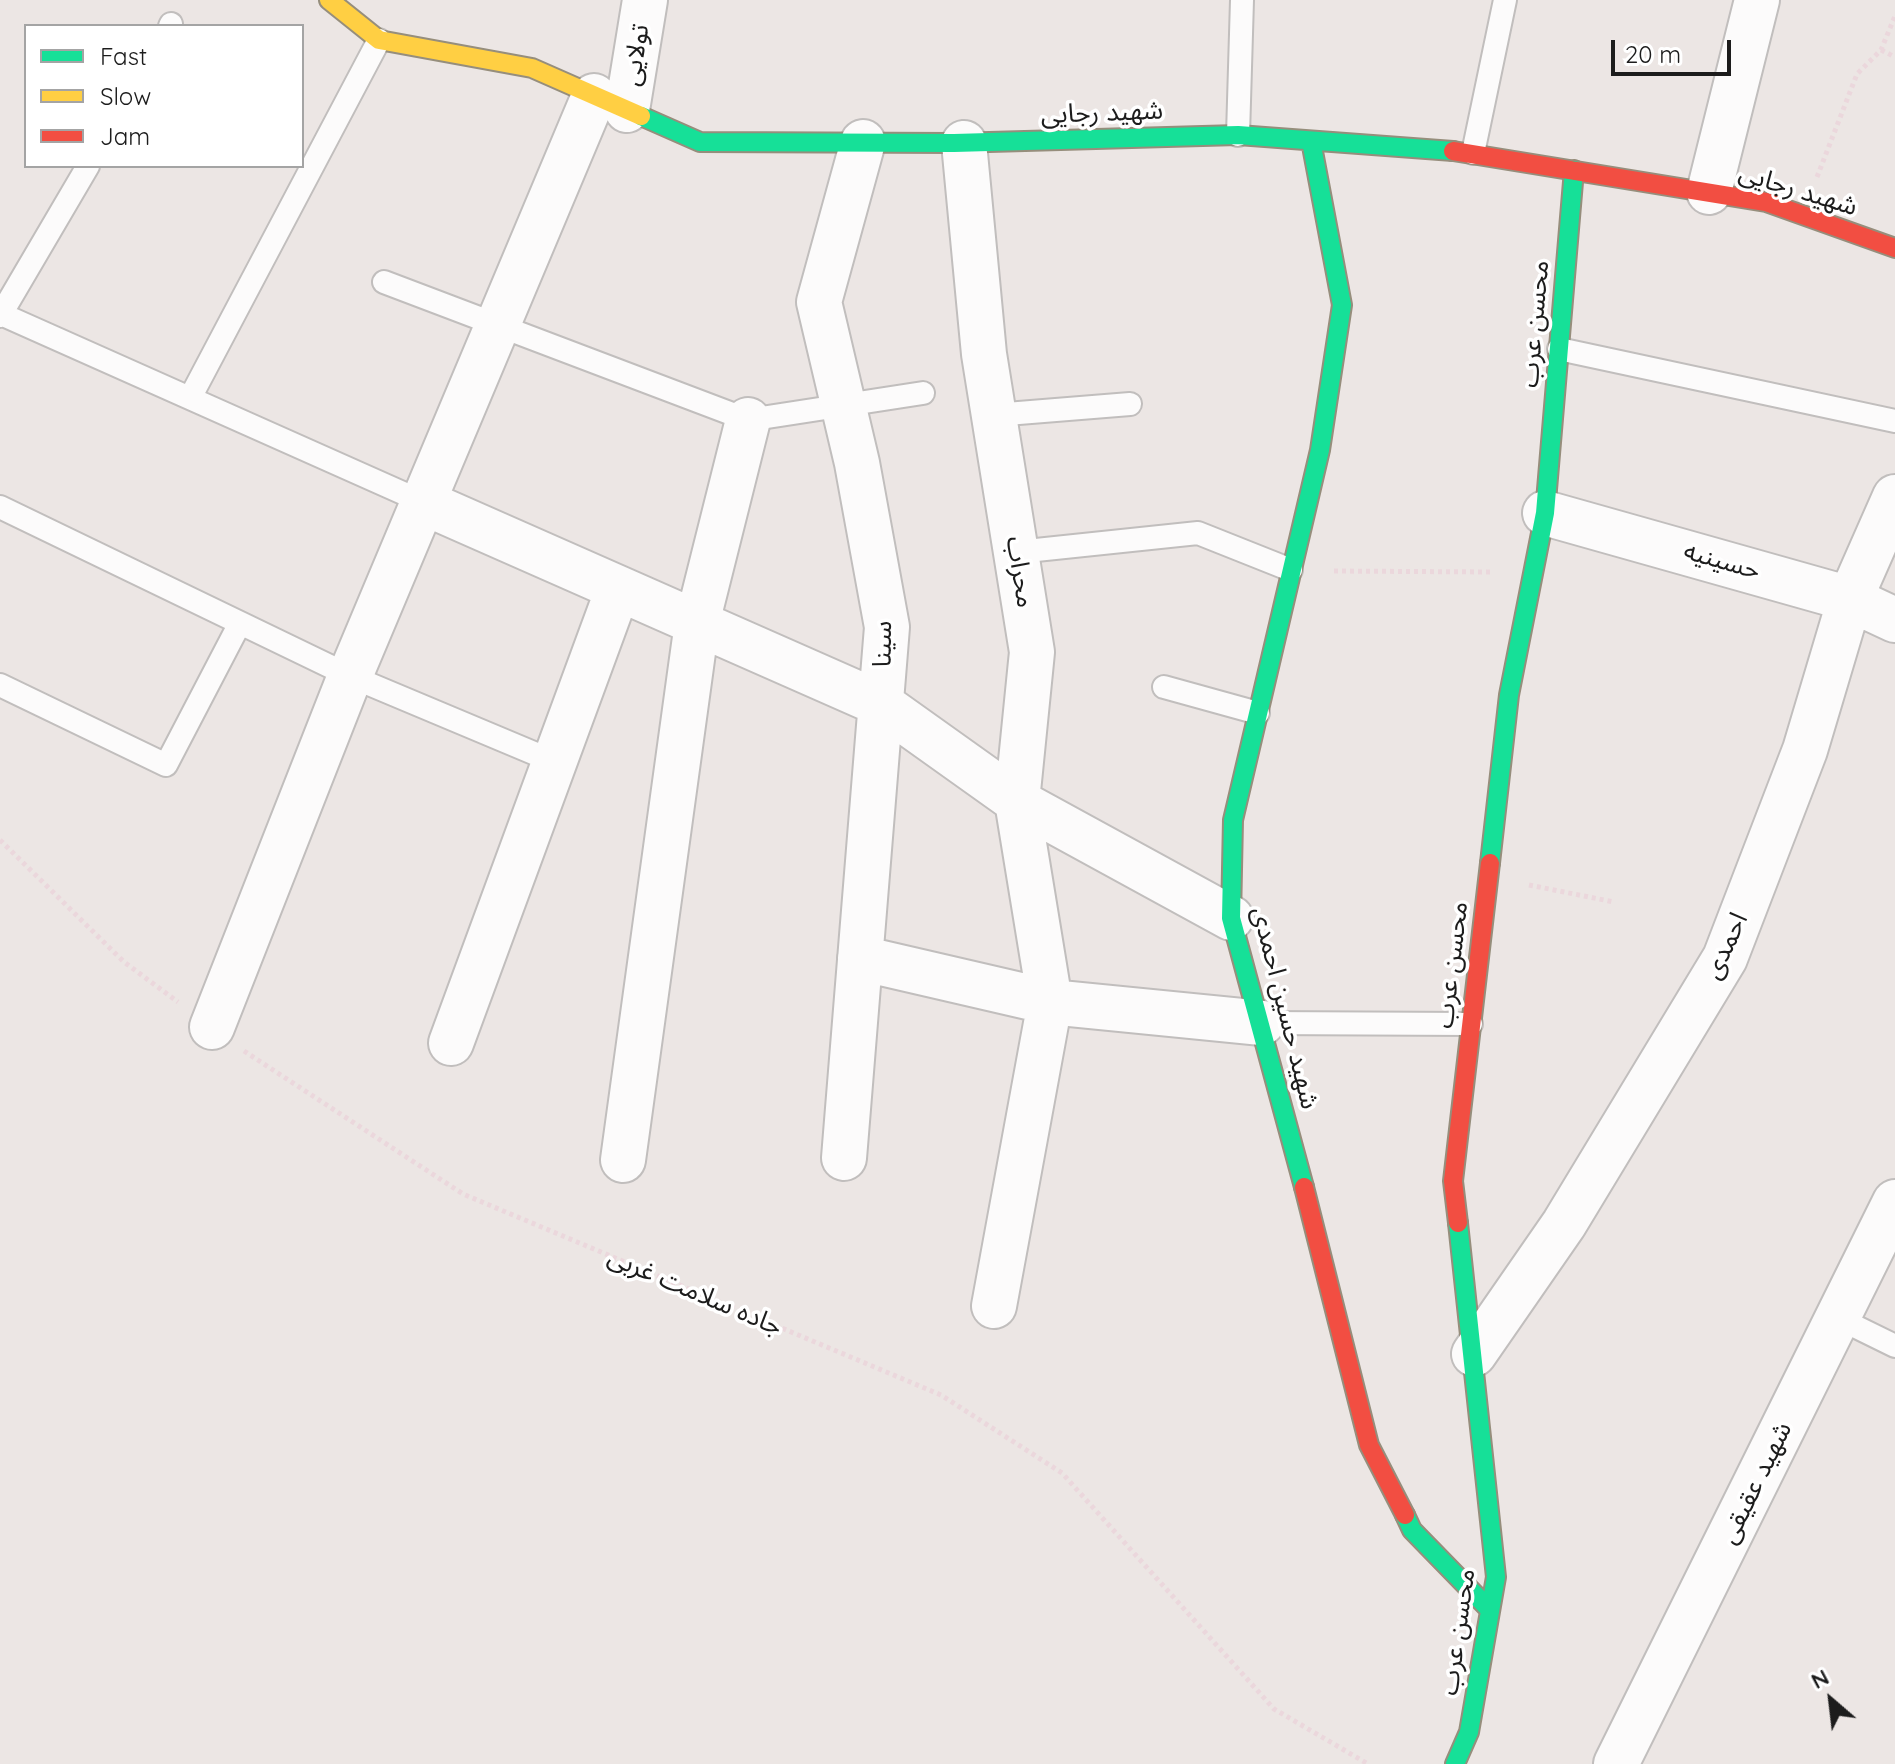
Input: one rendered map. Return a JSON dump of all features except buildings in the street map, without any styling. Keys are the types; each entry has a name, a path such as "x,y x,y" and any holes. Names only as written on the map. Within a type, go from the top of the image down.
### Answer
{"street":[{"name":"تولایی","path":"212,1027 350,676 423,502 499,323 611,103 645,0"},
{"path":"1709,192 1757,0"},
{"name":"شهید رجایی","path":"338,3 379,40 532,68 700,142 964,143 1238,135 1473,153 1766,202 1895,248"},
{"name":"شهید حسین احمدی","path":"1311,141 1342,305 1320,450 1233,820 1231,918 1262,1023 1369,1445 1412,1530 1490,1610"},
{"name":"سینا","path":"844,1158 887,627 843,404 819,302 863,142"},
{"name":"محراب","path":"964,143 984,354 1032,652 1017,801 1050,1002 994,1306"},
{"name":"محسن عرب","path":"1455,1764 1469,1732 1496,1577 1453,1181 1509,695 1545,513 1574,170"},
{"path":"623,1160 697,623 748,420"},
{"name":"احمدی","path":"1474,1354 1564,1224 1725,958 1805,750 1850,599 1895,497"},
{"path":"423,502 881,704 1017,801 1231,918"},
{"name":"حسینیه","path":"1545,513 1850,599 1895,620"},
{"path":"451,1043 618,589"},
{"path":"860,958 1050,1002 1262,1023"},
{"name":"شهید عقیقی","path":"1616,1764 1895,1202"}],"lane":[{"path":"1238,135 1242,0"},
{"path":"1473,153 1505,0"},
{"path":"190,398 379,40"},
{"path":"87,168 1,315 423,502"},
{"path":"384,282 499,323 748,420 923,393"},
{"path":"1559,349 1895,421"},
{"path":"994,415 1130,404"},
{"path":"0,507 350,676 555,762"},
{"path":"1017,552 1198,533 1291,570"},
{"path":"0,685 166,765 240,623"},
{"path":"1164,687 1258,713"},
{"path":"1262,1023 1471,1024"},
{"path":"1838,1318 1895,1346"}],"path":[{"path":"1802,215 1857,74 1881,50 1895,16"},
{"path":"1881,50 1895,57"},
{"path":"1291,570 1533,572"},
{"name":"جاده سلامت غربی","path":"0,840 124,962 257,1061 463,1194 941,1395 1062,1473 1274,1709 1368,1764"},
{"path":"1488,876 1614,902"}],"traffic: fast":[{"path":"641,116 700,142 954,143 1238,135 1453,151"},
{"path":"1304,1187 1231,918 1233,820 1320,450 1342,305 1311,141"},
{"path":"1490,863 1509,695 1545,513 1574,170"},
{"path":"1455,1764 1469,1732 1496,1577 1458,1223"},
{"path":"1405,1515 1412,1530 1490,1610"}],"traffic: slow":[{"path":"329,0 379,40 532,68 641,116"}],"traffic: jam":[{"path":"1453,151 1766,202 1895,248"},
{"path":"1458,1223 1453,1181 1490,863"},
{"path":"1304,1187 1369,1445 1405,1515"}]}
